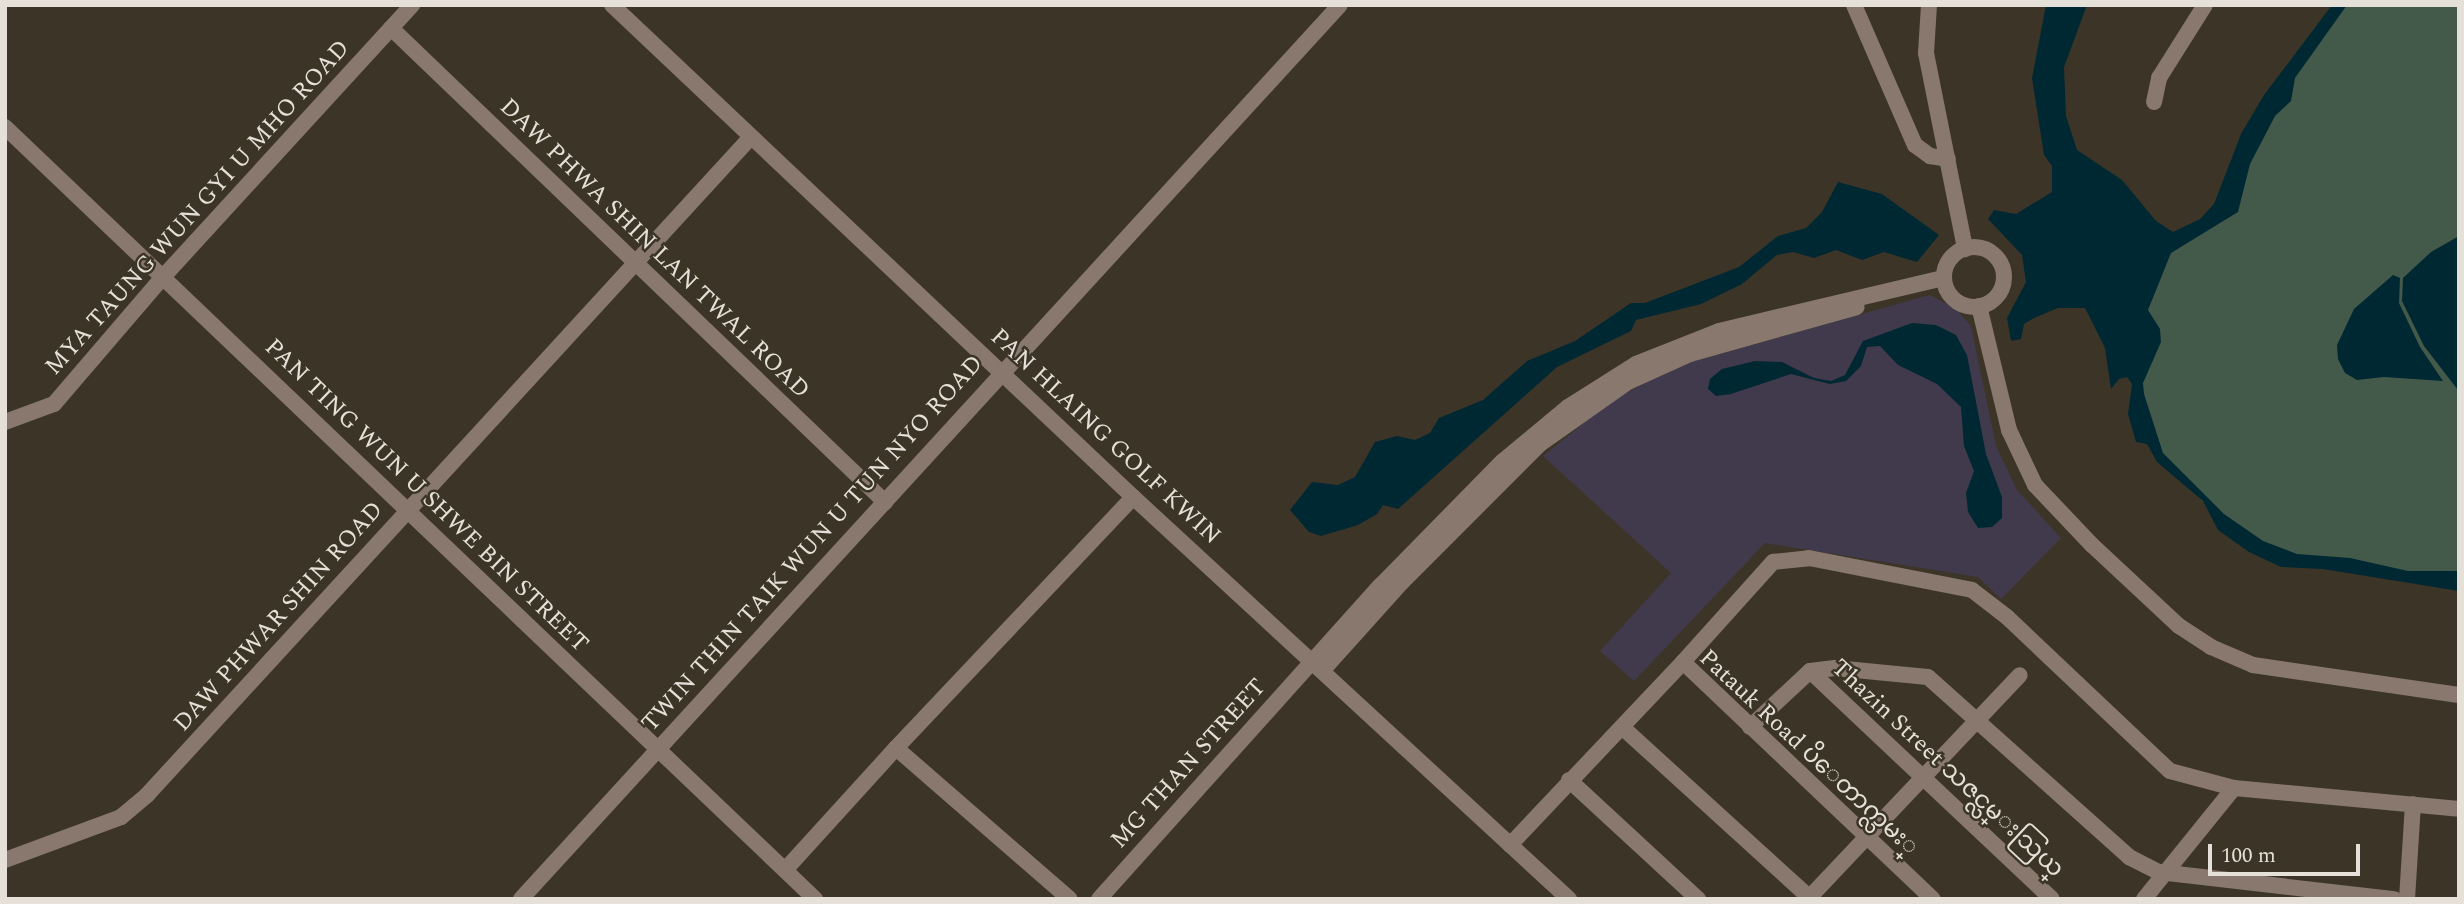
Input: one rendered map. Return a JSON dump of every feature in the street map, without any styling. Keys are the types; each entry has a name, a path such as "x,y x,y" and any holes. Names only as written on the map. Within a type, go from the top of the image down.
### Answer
{"street":[{"name":"MYA TAUNG WUN GYI U MHO ROAD","path":"5,422 54,404 163,276 412,5"},
{"name":"PAN HLAING GOLF KWIN","path":"612,5 1133,497 1318,664 1569,899"},
{"name":"TWIN THIN TAIK WUN U TUN NYO ROAD","path":"521,899 1340,5"},
{"path":"1854,5 1914,145 1930,156 1948,159"},
{"path":"1929,5 1926,54 1965,249"},
{"path":"2154,102 2159,78 2205,5"},
{"name":"DAW PHWA SHIN LAN TWAL ROAD","path":"391,28 885,502"},
{"name":"PAN TING WUN U SHWE BIN STREET","path":"5,127 409,508 657,750 815,899"},
{"name":"DAW PHWAR SHIN ROAD","path":"5,860 121,817 147,795 751,137"},
{"path":"1981,248 1993,253 2003,267 2000,293 1979,306 1958,302 1945,282 1950,260 1965,249 1981,248"},
{"name":"MG THAN STREET","path":"1100,899 1318,664 1540,444 1628,382 1697,352 1945,282"},
{"path":"1979,306 2009,430 2035,485 2092,545 2179,626 2211,647 2253,665 2459,695"},
{"path":"785,870 1133,497"},
{"path":"1683,662 1773,562 1809,558 1972,590 2007,617 2170,771 2234,788 2459,809"},
{"name":"Patauk Road ပိေတာက္လမး္","path":"1510,845 1683,662 1933,899"},
{"path":"1810,671 1835,668 1928,677 2129,857 2167,875 2394,899"},
{"name":"Thazin Street သဇင္လမ္းသြယ္","path":"1750,727 1810,671 2052,899"},
{"path":"1622,727 1809,898 2020,675"},
{"path":"896,748 1070,899"},
{"path":"1569,780 1698,899"},
{"path":"2144,899 2167,875 2234,788"},
{"path":"2407,899 2413,804"}],"shaded area":[{"path":"1930,295 1956,309 1971,326 1996,446 2017,490 2061,538 2001,599 1978,577 1765,543 1634,681 1600,651 1671,573 1543,456 1611,401 1676,366"}],"green space":[{"path":"2340,5 2459,5 2459,580 2287,558 2230,529 2162,460 2109,301 2225,207 2272,100"}],"water":[{"path":"2046,5 2087,5 2064,67 2066,116 2077,150 2122,180 2156,221 2173,232 2200,219 2214,204 2241,134 2264,95 2332,5 2347,5 2295,78 2291,101 2275,116 2250,164 2238,212 2171,253 2148,310 2160,329 2161,342 2143,383 2144,394 2163,453 2224,514 2263,541 2297,554 2350,558 2408,571 2459,571 2459,591 2323,569 2281,567 2249,552 2218,530 2203,501 2157,462 2147,444 2136,442 2128,414 2132,384 2127,377 2119,379 2111,389 2105,348 2085,308 2058,308 2034,318 2024,324 2021,339 2011,341 2007,318 2026,282 2022,255 1988,219 1994,210 2016,214 2052,192 2052,166 2044,155 2032,78"},
{"path":"1838,182 1882,194 1939,235 1917,262 1884,252 1862,260 1836,250 1814,258 1793,252 1777,255 1742,284 1701,304 1636,320 1631,331 1557,367 1398,509 1383,505 1377,514 1358,525 1321,536 1309,532 1290,510 1312,482 1338,485 1355,477 1375,442 1397,436 1415,440 1430,433 1439,418 1483,400 1527,361 1575,341 1631,303 1645,303 1739,267 1778,236 1806,228 1822,212"},
{"path":"2459,236 2458,390 2424,346 2402,301 2403,278 2431,252"},
{"path":"2393,275 2400,278 2399,303 2420,347 2443,381 2384,377 2357,380 2345,373 2338,359 2337,345 2354,309"},
{"path":"1912,323 1936,325 1956,335 1967,355 1986,454 2002,497 2002,518 1992,527 1978,528 1968,512 1966,493 1974,471 1964,446 1961,407 1937,384 1898,365 1880,346 1867,347 1861,366 1846,381 1830,384 1791,374 1731,394 1716,396 1708,389 1710,379 1722,369 1755,361 1782,362 1814,378 1831,381 1845,375 1863,341"}]}
